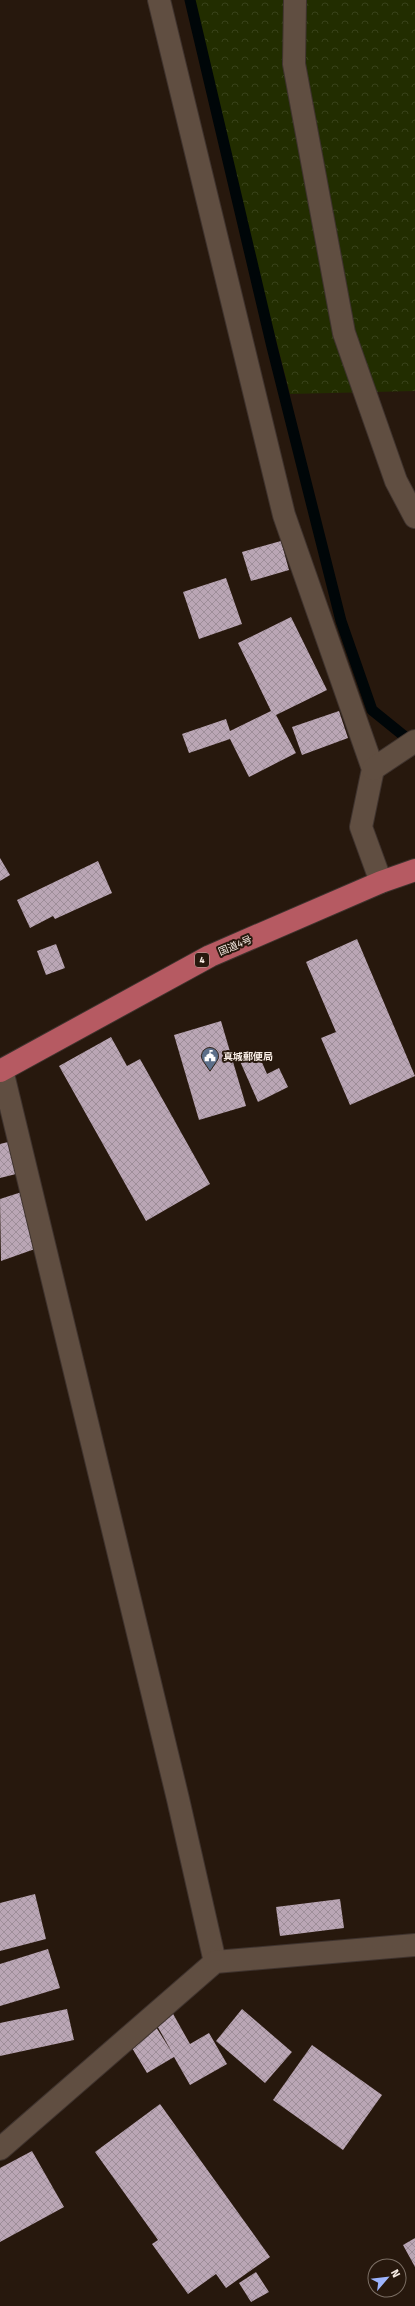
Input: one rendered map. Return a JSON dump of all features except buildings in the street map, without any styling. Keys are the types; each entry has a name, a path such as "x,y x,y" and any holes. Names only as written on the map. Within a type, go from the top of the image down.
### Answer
{"highway":[{"name":"国道4号","path":"1,1070 210,956 381,882 415,870"}],"street":[{"path":"159,0 284,515 373,769 361,827 381,882"},
{"path":"294,0 294,64 344,333 396,481 415,517"},
{"path":"373,769 415,741"},
{"path":"1,1070 178,1799 215,1962"},
{"path":"0,2149 215,1962 415,1945"}],"green space":[{"path":"188,0 415,0 415,391 290,394"}],"waterway":[{"path":"190,0 272,347 341,621 372,710 414,744"}],"place":[{"name":"真城郵便局","path":"210,1071"}]}
